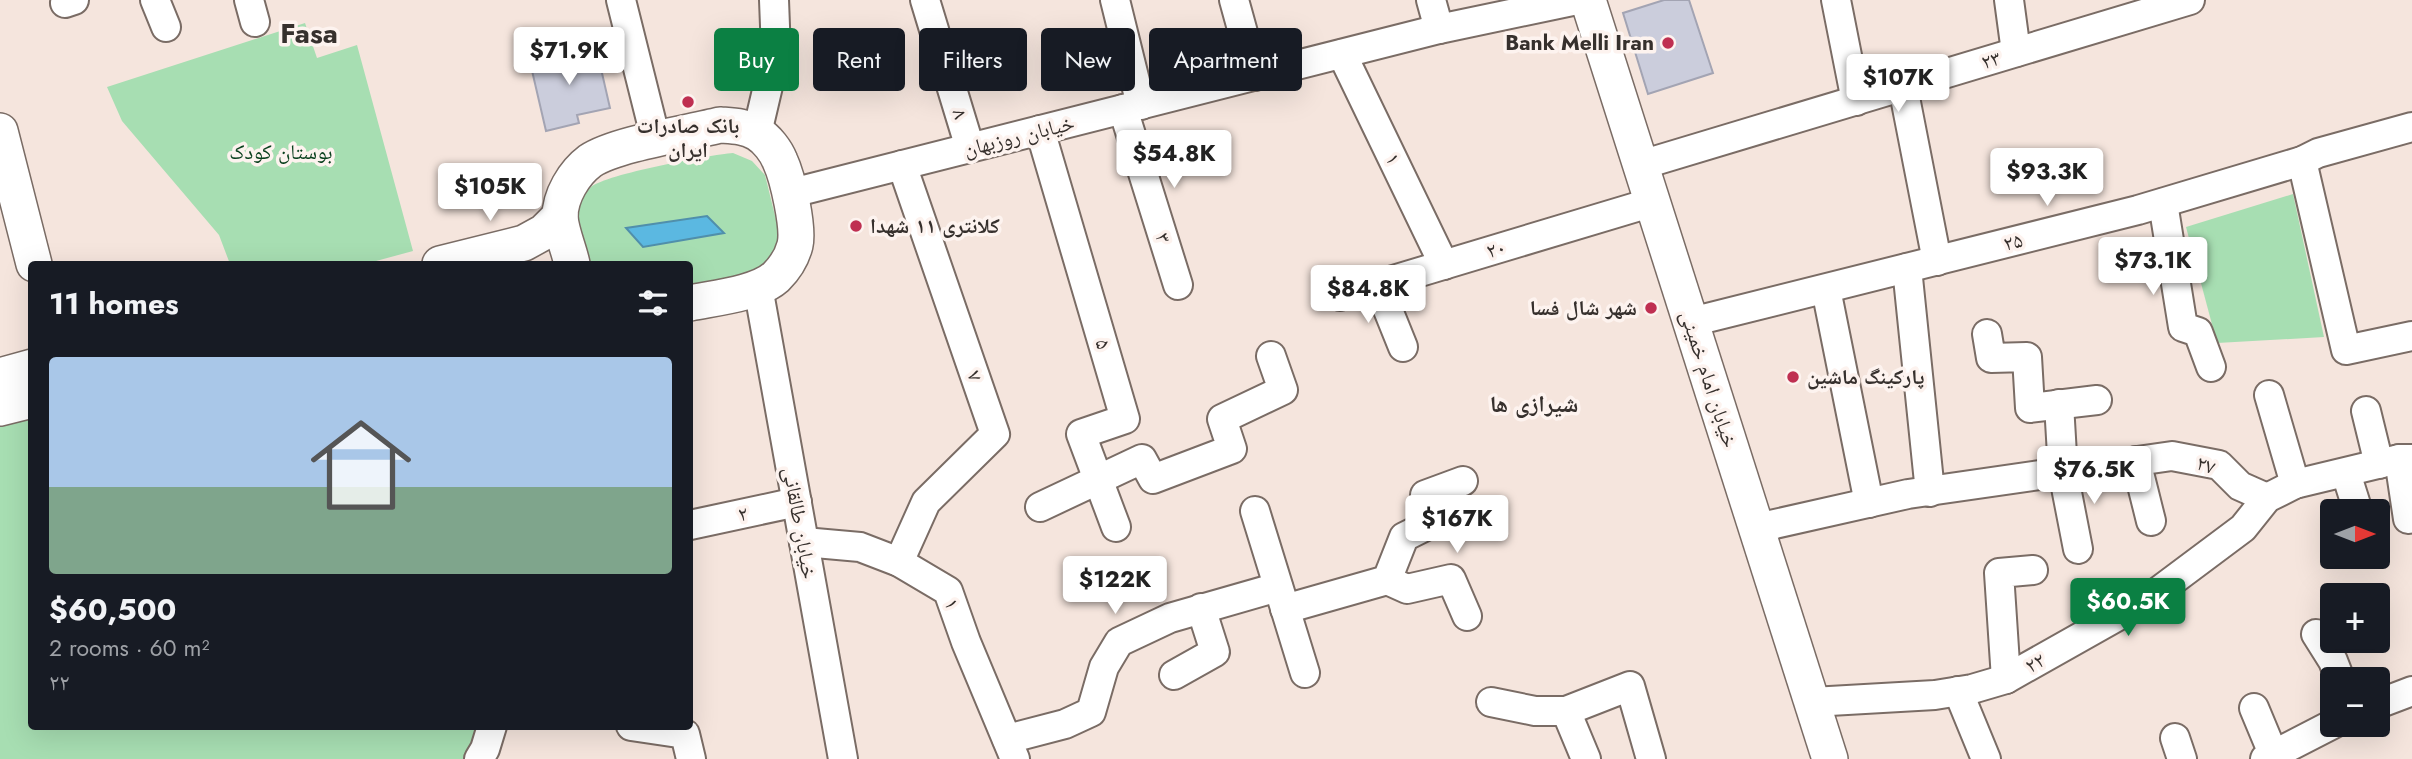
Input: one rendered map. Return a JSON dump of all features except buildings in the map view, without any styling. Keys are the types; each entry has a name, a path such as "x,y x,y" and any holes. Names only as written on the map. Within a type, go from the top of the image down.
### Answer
{"main road":[{"name":"خیابان امام خمینی","path":"1588,0 1830,759"},
{"path":"571,261 560,216 564,195 575,177 590,161 609,151 720,125 739,126 757,133 771,145 781,162 797,227 795,246 787,264 774,278 758,287 693,302"},
{"path":"0,131 33,261"},
{"path":"452,261 524,243 544,232 560,216"},
{"path":"0,376 28,368"},
{"path":"0,408 28,401"}],"street":[{"path":"155,0 166,27"},
{"path":"621,0 656,141"},
{"path":"757,133 776,52 774,0"},
{"name":"۸","path":"925,0 970,148"},
{"name":"۳","path":"1115,0 1132,107 1178,285"},
{"path":"1234,0 1242,28"},
{"path":"1432,0 1439,29"},
{"name":"خیابان روزبهان","path":"1302,64 1439,29 1577,0"},
{"path":"1836,0 1856,100"},
{"path":"2009,0 2016,52"},
{"name":"۲۳","path":"1641,165 2016,52 2139,8 2190,0"},
{"name":"۱","path":"1342,54 1444,265"},
{"path":"1903,87 1937,261"},
{"name":"خیابان روزبهان","path":"788,194 1195,91"},
{"name":"۲۵","path":"1691,322 2164,203 2302,161 2318,153 2412,127"},
{"name":"۵","path":"1040,130 1125,419 1082,434 1116,527"},
{"path":"2302,161 2346,350 2412,336"},
{"name":"۷","path":"899,562 926,502 995,434 902,165"},
{"name":"۲۰","path":"1340,296 1653,202"},
{"path":"2164,203 2183,327 2198,332 2211,367"},
{"path":"1907,268 1919,493"},
{"path":"1378,285 1403,347"},
{"name":"خیابان طالقانی","path":"758,287 843,759"},
{"path":"1826,289 1869,503"},
{"path":"1987,334 1991,358 2027,357 2030,408 2097,400"},
{"path":"1040,507 1142,459 1153,478 1232,449 1222,419 1283,390 1271,356"},
{"path":"2269,395 2295,484"},
{"path":"2059,404 2063,472 2078,549"},
{"path":"2366,411 2397,461 2408,519"},
{"name":"۲۷","path":"1757,528 1919,493 2172,456 2219,465 2240,486 2267,498"},
{"path":"2136,461 2151,521"},
{"name":"۲۲","path":"1812,702 1935,695 2006,678 2148,599 2243,528 2267,498 2295,484 2397,461"},
{"path":"2346,473 2354,499"},
{"path":"1387,580 1404,537 1434,522 1425,495 1463,481"},
{"name":"۲","path":"693,525 797,502"},
{"path":"1255,512 1305,673"},
{"name":"۱","path":"804,542 860,547 899,562 948,591 965,642 1011,749"},
{"path":"2006,678 1999,573 2033,570"},
{"path":"1011,749 1091,712 1104,667 1119,642 1170,618 1201,608 1282,598 1387,580 1407,589 1451,579 1467,616"},
{"path":"1174,675 1214,652 1201,608"},
{"path":"2316,634 2335,667"},
{"path":"1492,702 1535,711 1566,711 1630,686 1651,759"},
{"path":"1958,691 1986,759"},
{"path":"2390,699 2412,691"},
{"path":"2254,708 2270,757 2320,731"},
{"path":"1566,711 1586,759"},
{"path":"666,730 685,734 691,759"}],"green space":[{"name":"بوستان کودک","path":"305,23 317,58 357,45 413,251 376,261 229,261 219,235 122,121 107,87"},
{"path":"733,153 752,161 765,175 779,232 775,253 765,269 693,290 693,261 585,261 579,212 582,200 591,187 617,176"},
{"path":"2293,194 2324,337 2217,343 2186,227"},
{"path":"28,418 28,730 474,730 476,742 463,759 0,759 0,425"}],"water":[{"path":"707,216 724,233 643,247 626,228"}],"place":[{"name":"Bank Melli Iran","path":"1668,43"},
{"name":"بانک صادرات ایران","path":"688,102"},
{"name":"کلانتری ۱۱ شهدا","path":"856,226"},
{"name":"شهر شال فسا","path":"1651,308"},
{"name":"پارکینگ ماشین","path":"1793,377"}],"district":[{"name":"Fasa","path":"309,33"},
{"name":"شیرازی ها","path":"1534,404"}]}
